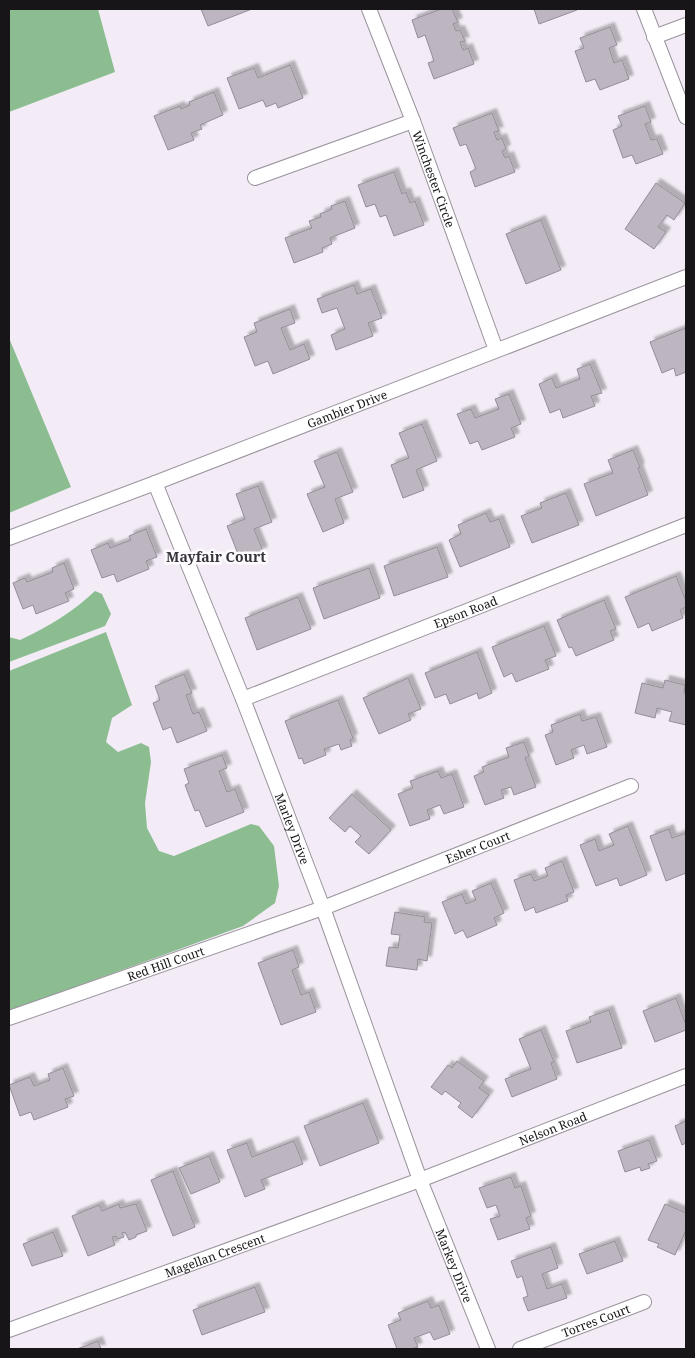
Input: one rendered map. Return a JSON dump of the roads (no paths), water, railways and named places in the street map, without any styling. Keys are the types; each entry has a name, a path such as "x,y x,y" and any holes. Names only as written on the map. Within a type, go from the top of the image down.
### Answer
{"street":[{"name":"Winchester Circle","path":"369,9 413,121 496,350"},
{"path":"644,9 686,117"},
{"path":"654,37 686,25"},
{"path":"255,178 413,121"},
{"name":"Gambier Drive","path":"9,538 686,277"},
{"name":"Marley Drive","path":"155,483 243,699 323,908 420,1180"},
{"name":"Epson Road","path":"243,699 686,525"},
{"name":"Esher Court","path":"323,908 631,786"},
{"name":"Red Hill Court","path":"9,1018 323,908"},
{"name":"Nelson Road","path":"420,1180 686,1076"},
{"name":"Magellan Crescent","path":"9,1330 420,1180"},
{"name":"Markey Drive","path":"420,1180 488,1349"},
{"name":"Torres Court","path":"520,1349 644,1302"}],"district":[{"name":"Mayfair Court","path":"216,556"}]}
